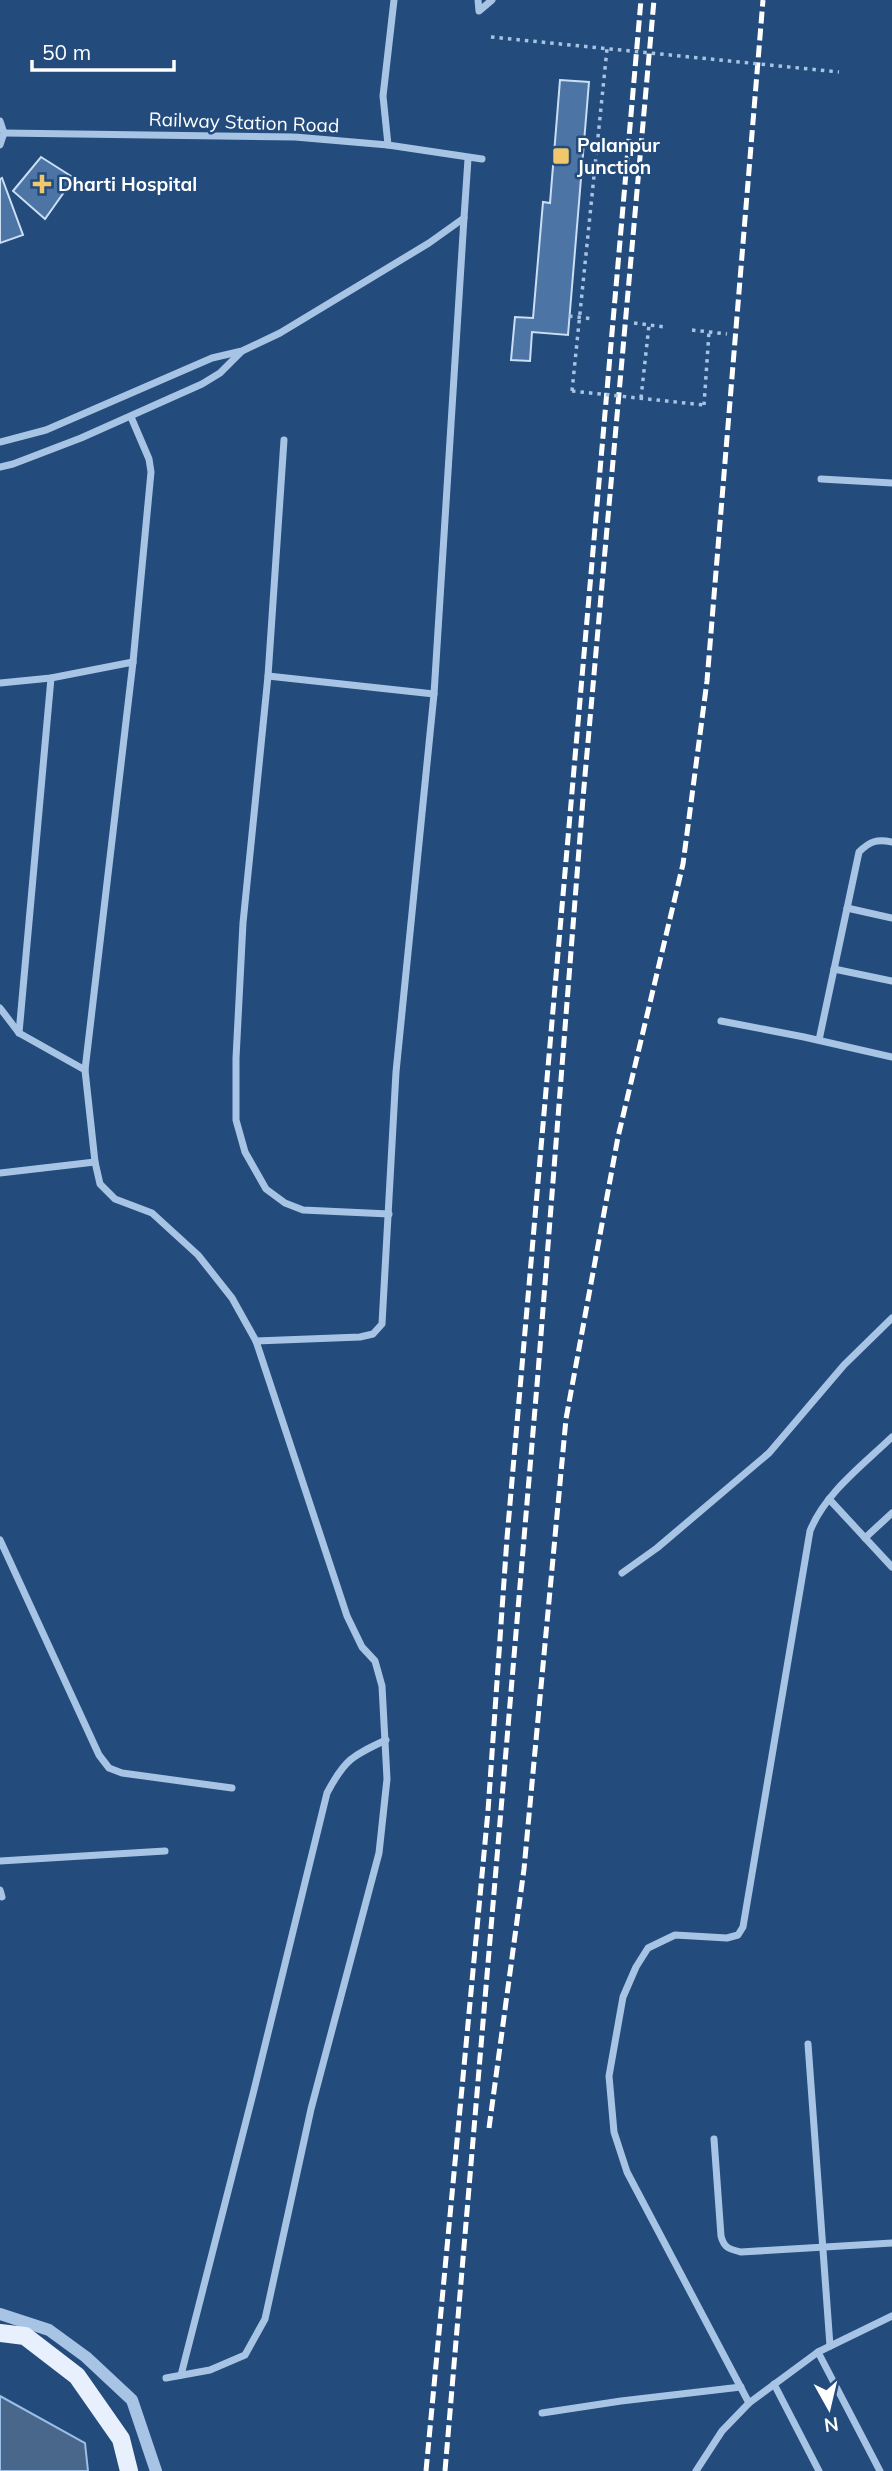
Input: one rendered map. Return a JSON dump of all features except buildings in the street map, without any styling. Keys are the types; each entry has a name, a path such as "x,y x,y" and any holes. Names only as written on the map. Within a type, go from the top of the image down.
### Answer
{"main road":[{"path":"0,2333 25,2336 77,2376 121,2439 129,2471"}],"street":[{"path":"388,145 383,96 394,0"},
{"path":"478,0 479,11 492,0"},
{"path":"0,121 4,132 0,145"},
{"name":"Railway Station Road","path":"4,132 295,136 388,145 482,159"},
{"path":"256,1341 360,1337 373,1334 382,1324 396,1073 434,694 468,159"},
{"path":"0,442 46,429 212,358 242,351 280,333 429,243 464,218"},
{"path":"0,467 36,456 202,384 220,373 242,351"},
{"path":"131,416 149,459 151,472 133,662 85,1070 95,1161 100,1184 115,1199 152,1213 198,1255 232,1298 256,1341 348,1616 362,1647 375,1661 382,1686 387,1779 379,1853 311,2109 265,2319 245,2355 210,2370 166,2378"},
{"path":"284,440 268,676 243,923 236,1058 236,1120 245,1152 266,1189 285,1203 303,1210 389,1214"},
{"path":"821,479 892,483"},
{"path":"0,683 51,678 133,662"},
{"path":"268,676 434,694"},
{"path":"19,1033 51,678"},
{"path":"819,1040 859,852 869,843 881,840 892,842"},
{"path":"847,908 892,918"},
{"path":"834,969 892,981"},
{"path":"0,1008 19,1033 85,1070"},
{"path":"721,1021 892,1057"},
{"path":"0,1173 95,1161"},
{"path":"622,1573 657,1548 769,1452 844,1365 892,1318"},
{"path":"749,2403 627,2172 614,2132 609,2076 623,1997 648,1948 676,1935 727,1938 738,1935 743,1927 810,1531 816,1516 829,1499 892,1437"},
{"path":"829,1499 892,1566"},
{"path":"865,1538 892,1513"},
{"path":"0,1540 99,1755 109,1768 122,1773 232,1788"},
{"path":"181,2375 327,1793 338,1772 352,1756 386,1740"},
{"path":"0,1861 165,1851"},
{"path":"808,2044 830,2346"},
{"path":"714,2138 721,2236 723,2244 729,2249 741,2252 892,2243"},
{"path":"0,2314 49,2330 86,2357 132,2400 156,2471"},
{"path":"696,2471 722,2431 749,2403 818,2351 892,2316"},
{"path":"818,2351 880,2471"},
{"path":"774,2384 819,2471"},
{"path":"542,2413 741,2387"}],"path":[{"path":"491,37 839,72"},
{"path":"607,49 572,391 704,405 709,332"},
{"path":"569,316 594,318"},
{"path":"634,324 665,327"},
{"path":"641,398 649,325"},
{"path":"692,330 727,334"}],"water":[{"path":"0,2396 85,2443 88,2471 0,2471"}],"railway":[{"path":"426,2471 488,1811 507,1538 641,0"},
{"path":"445,2471 538,1373 583,798 654,0"},
{"path":"489,2128 524,1869 566,1419 618,1137 683,864 707,681 763,0"}],"place":[{"name":"Palanpur Junction","path":"561,156"},
{"name":"Dharti Hospital","path":"42,184"}]}
